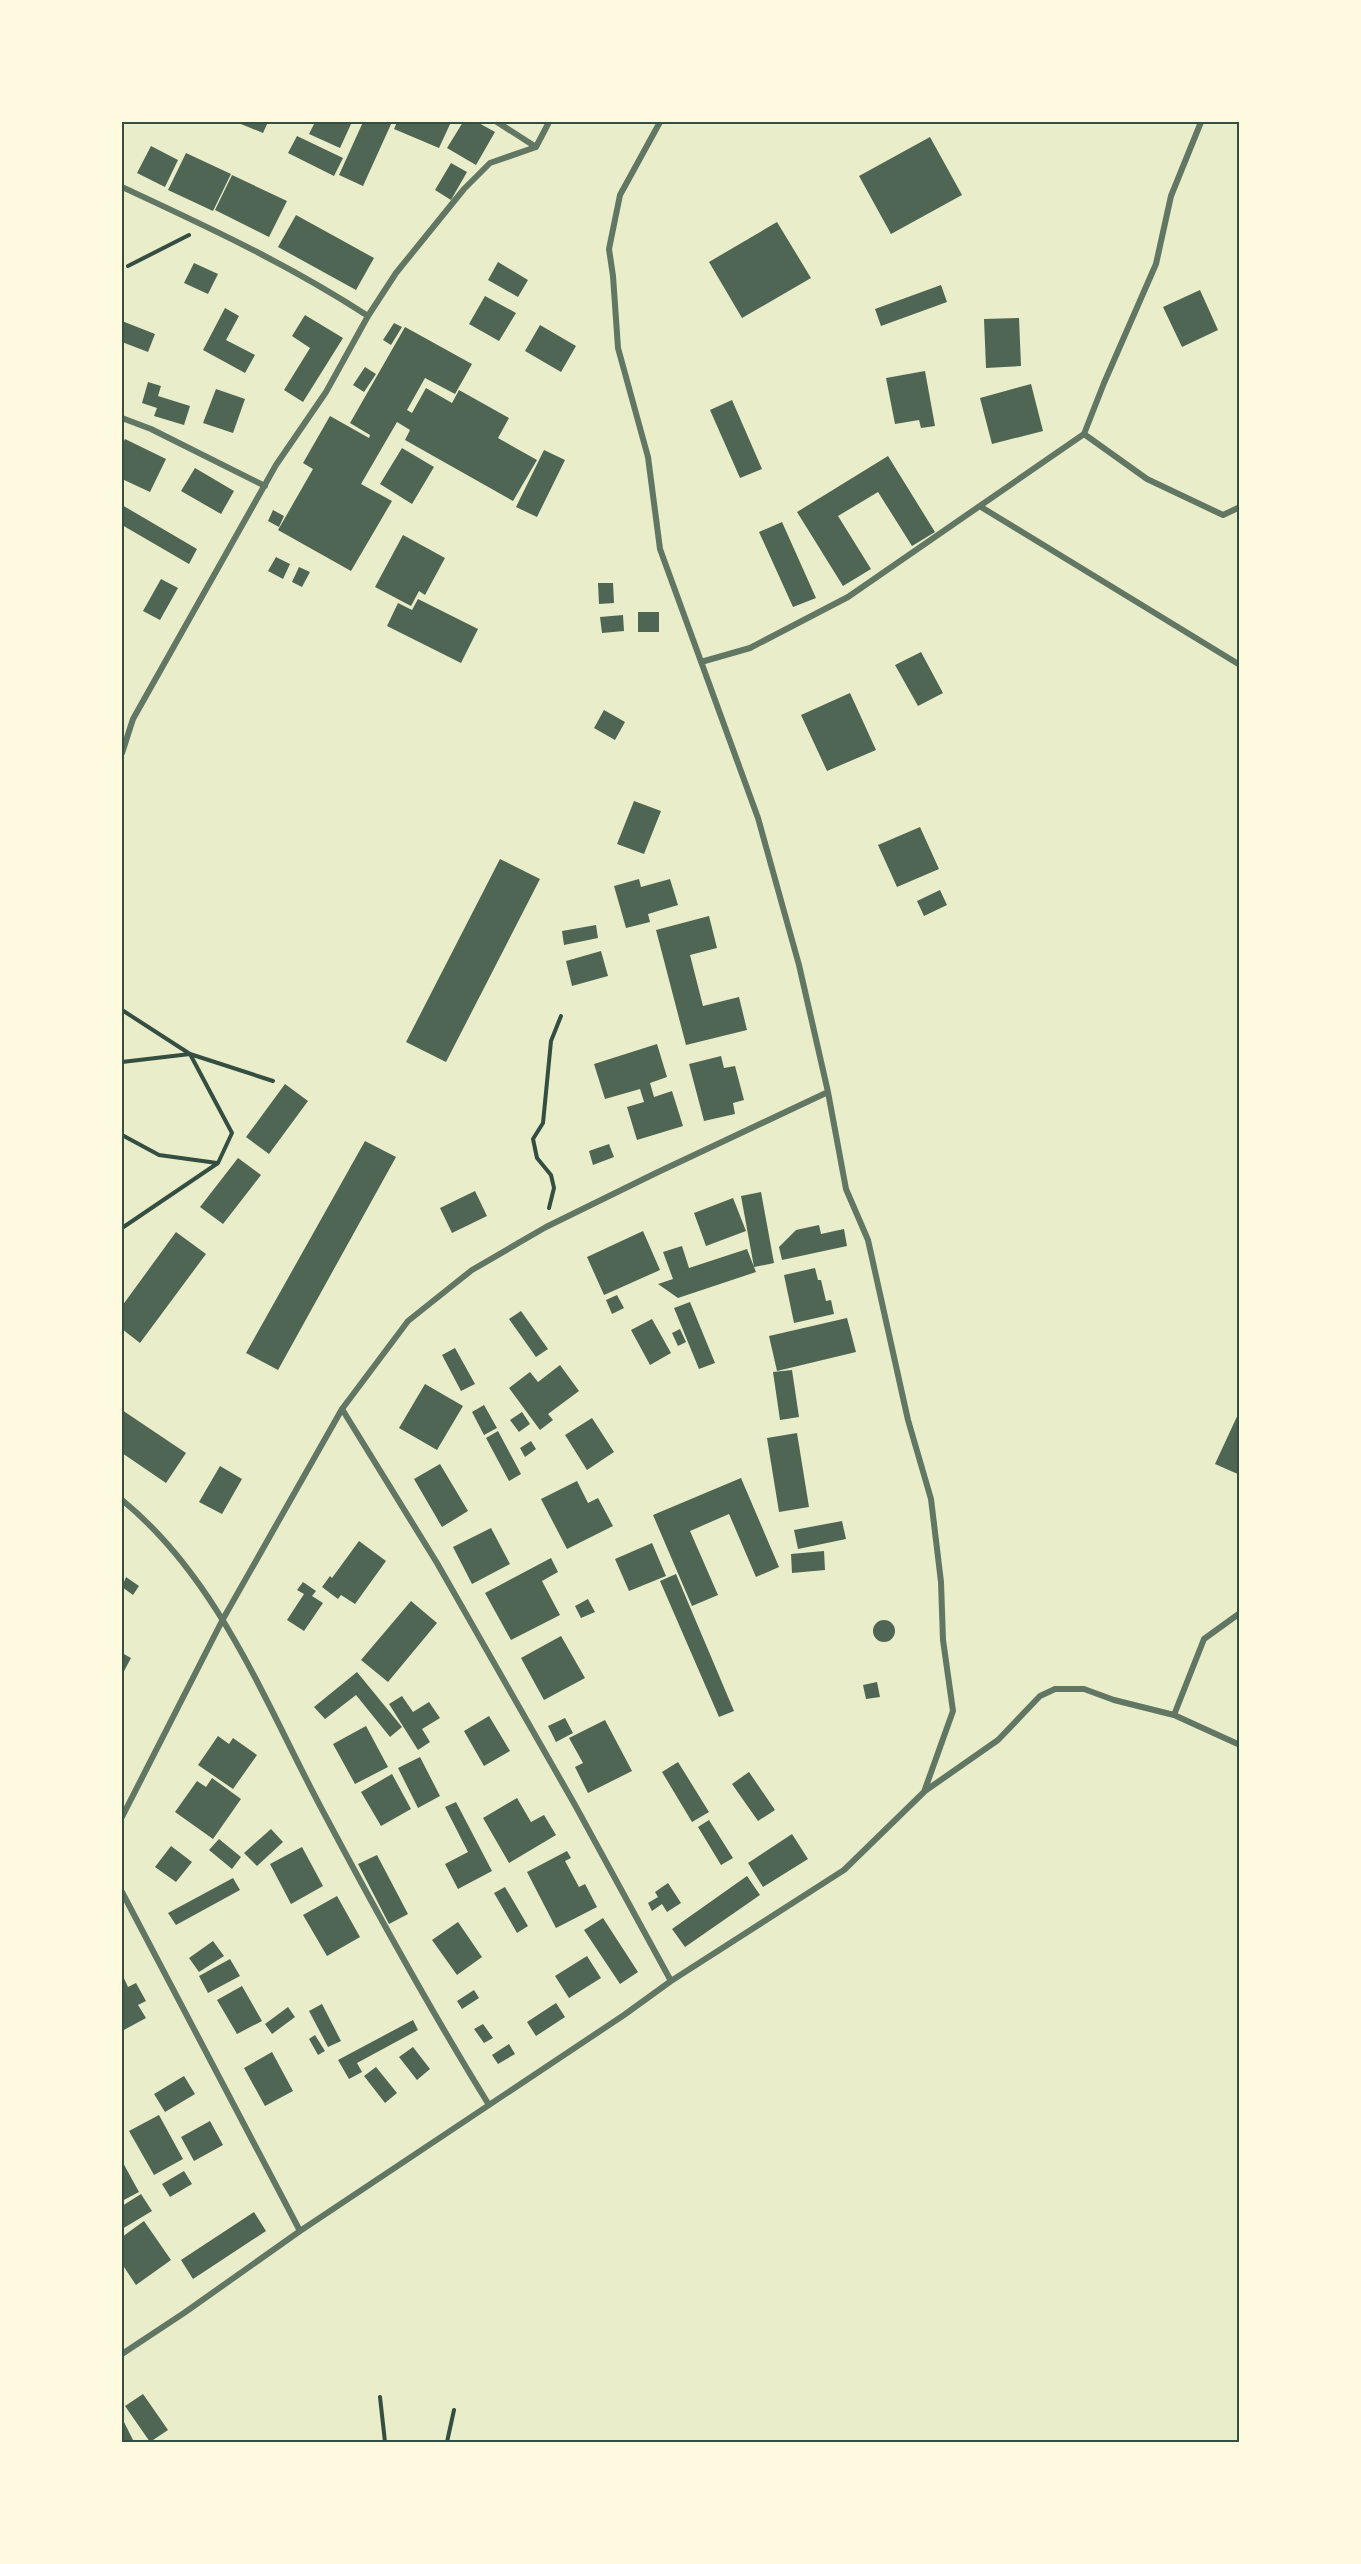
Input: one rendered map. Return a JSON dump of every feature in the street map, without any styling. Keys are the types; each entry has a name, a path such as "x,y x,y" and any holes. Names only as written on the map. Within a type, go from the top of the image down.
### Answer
{"street":[{"path":"497,122 536,147"},
{"path":"122,753 134,719 265,486 326,392 368,316 396,273 464,189 490,163 536,147 549,122"},
{"path":"660,122 620,195 609,249 618,348 648,457 660,549 758,818 799,965 828,1092 846,1189 868,1240 908,1420 931,1499 941,1582 943,1640 953,1711 924,1792"},
{"path":"701,662 750,648 848,597 1084,434 1156,264 1171,196 1202,122"},
{"path":"122,187 257,250 316,282 368,316"},
{"path":"122,418 151,429 265,486"},
{"path":"1084,434 1147,479 1223,515 1239,507"},
{"path":"981,507 1239,665"},
{"path":"122,1817 223,1619 342,1409 408,1321 472,1270 546,1227 828,1092"},
{"path":"342,1409 443,1573 575,1805 671,1981"},
{"path":"122,1500 162,1539 223,1619 325,1816 435,2017 489,2105"},
{"path":"1174,1715 1204,1639 1239,1613"},
{"path":"122,2354 671,1981 844,1869 924,1792 998,1740 1040,1696 1055,1689 1084,1689 1114,1700 1174,1715 1239,1745"},
{"path":"122,1892 300,2231"}],"path":[{"path":"128,266 206,226"},
{"path":"122,1010 190,1054 273,1081"},
{"path":"546,1227 554,1188 551,1175 537,1158 533,1139 543,1123 551,1041 561,1016"},
{"path":"122,1062 190,1054"},
{"path":"122,1228 218,1163 232,1133 190,1054"},
{"path":"122,1135 159,1155 218,1163"},
{"path":"380,2397 385,2442"},
{"path":"447,2442 454,2410"}],"building":[{"path":"236,122 268,122 263,133"},
{"path":"315,122 351,124 340,148 309,134"},
{"path":"363,122 392,122 363,186 339,175"},
{"path":"397,122 451,122 439,148 394,129"},
{"path":"463,122 477,122 495,132 476,165 447,148"},
{"path":"297,136 343,158 334,176 288,153"},
{"path":"930,137 962,195 891,234 859,176"},
{"path":"151,146 178,160 165,187 137,173"},
{"path":"186,153 231,174 213,211 168,190"},
{"path":"451,163 467,172 451,200 435,190"},
{"path":"232,175 287,201 269,237 215,210"},
{"path":"296,215 374,258 356,290 278,247"},
{"path":"777,222 811,278 742,318 709,262"},
{"path":"498,262 528,280 518,297 488,280"},
{"path":"194,263 218,274 208,294 184,283"},
{"path":"941,285 947,302 881,326 875,309"},
{"path":"1200,290 1218,330 1182,347 1163,307"},
{"path":"485,296 516,313 499,341 469,324"},
{"path":"225,308 239,316 226,340 255,355 245,373 203,350"},
{"path":"305,315 343,338 303,402 284,390 310,348 292,336"},
{"path":"1019,318 1021,366 986,368 984,319"},
{"path":"122,321 155,334 148,352 122,342"},
{"path":"394,323 402,327 391,345 383,340"},
{"path":"540,325 576,346 561,372 525,351"},
{"path":"405,327 472,364 455,394 425,378 407,410 412,413 426,388 452,403 459,390 509,418 498,438 537,460 513,501 405,440 410,430 397,422 361,484 392,501 351,571 278,530 313,469 303,463 330,416 369,438 370,435 350,423"},
{"path":"365,367 376,374 364,392 353,385"},
{"path":"925,371 935,426 921,428 919,420 895,424 886,378"},
{"path":"148,382 161,386 158,396 190,406 184,425 154,416 157,408 142,403"},
{"path":"1031,384 1043,431 992,444 980,398"},
{"path":"216,389 245,399 233,433 203,423"},
{"path":"732,400 762,469 740,478 710,410"},
{"path":"125,439 166,459 150,492 122,479 122,445"},
{"path":"402,448 434,467 412,504 380,484"},
{"path":"544,450 565,460 537,517 516,507"},
{"path":"888,456 935,532 912,546 878,492 838,516 871,569 843,586 797,512"},
{"path":"195,468 234,491 221,514 181,491"},
{"path":"122,505 197,549 189,564 122,525"},
{"path":"273,510 284,516 279,527 268,521"},
{"path":"782,522 816,598 793,607 759,532"},
{"path":"403,535 445,558 425,595 419,591 411,606 375,587"},
{"path":"276,557 290,564 283,579 268,571"},
{"path":"299,567 310,572 302,587 292,582"},
{"path":"161,579 178,588 160,620 143,611"},
{"path":"598,583 613,583 614,603 599,604"},
{"path":"418,599 478,629 461,663 387,626 398,603 412,610"},
{"path":"638,612 659,612 659,632 638,632"},
{"path":"623,615 624,631 602,633 600,617"},
{"path":"921,652 943,693 918,706 895,665"},
{"path":"850,693 876,750 827,771 801,715"},
{"path":"604,710 625,722 615,740 594,728"},
{"path":"634,801 661,811 644,854 617,844"},
{"path":"920,827 939,869 897,887 878,845"},
{"path":"500,859 540,879 446,1062 406,1042"},
{"path":"639,879 641,887 670,879 678,905 648,914 650,922 626,928 614,886"},
{"path":"940,890 947,905 924,916 917,901"},
{"path":"709,916 717,948 690,955 703,1006 739,997 747,1030 686,1045 656,930"},
{"path":"596,925 598,938 564,945 562,931"},
{"path":"601,951 608,976 572,986 566,961"},
{"path":"657,1044 667,1077 650,1083 654,1097 672,1091 683,1126 637,1140 627,1107 644,1102 640,1089 605,1099 594,1064"},
{"path":"721,1056 724,1068 735,1066 744,1100 733,1103 735,1114 704,1121 689,1064"},
{"path":"285,1084 308,1101 269,1154 246,1137"},
{"path":"365,1141 396,1157 278,1370 246,1353"},
{"path":"609,1144 614,1157 593,1165 589,1151"},
{"path":"238,1158 261,1175 223,1224 200,1207"},
{"path":"475,1191 487,1216 452,1233 440,1208"},
{"path":"761,1192 774,1263 754,1267 741,1196"},
{"path":"733,1198 746,1231 706,1246 694,1213"},
{"path":"819,1225 821,1234 844,1229 847,1246 782,1260 779,1247 796,1230"},
{"path":"643,1231 660,1270 604,1295 587,1257"},
{"path":"176,1232 206,1254 140,1343 122,1329 122,1306"},
{"path":"682,1246 689,1268 747,1249 756,1272 678,1298 658,1284 673,1279 663,1252"},
{"path":"815,1268 818,1280 821,1280 826,1301 831,1300 834,1314 794,1323 784,1275"},
{"path":"617,1295 624,1308 612,1314 606,1300"},
{"path":"690,1302 715,1363 699,1369 674,1308"},
{"path":"521,1311 548,1349 536,1357 509,1319"},
{"path":"847,1318 856,1352 777,1371 769,1336"},
{"path":"652,1319 671,1353 650,1365 631,1330"},
{"path":"680,1329 686,1342 678,1346 672,1333"},
{"path":"455,1348 475,1384 461,1391 442,1355"},
{"path":"560,1365 579,1391 548,1414 553,1420 540,1430 509,1388 530,1372 538,1382"},
{"path":"792,1370 799,1417 780,1420 773,1372"},
{"path":"425,1384 463,1406 437,1450 399,1428"},
{"path":"484,1405 497,1428 484,1435 472,1412"},
{"path":"122,1410 186,1453 166,1483 122,1453"},
{"path":"1240,1410 1240,1475 1215,1464"},
{"path":"522,1412 530,1424 519,1432 510,1420"},
{"path":"592,1418 614,1452 587,1470 565,1435"},
{"path":"498,1431 521,1474 509,1481 486,1438"},
{"path":"797,1433 809,1507 779,1512 767,1438"},
{"path":"531,1441 536,1449 525,1457 520,1448"},
{"path":"440,1464 468,1511 442,1527 414,1479"},
{"path":"220,1466 242,1479 222,1514 199,1502"},
{"path":"741,1478 779,1567 756,1577 729,1514 690,1531 718,1595 692,1606 653,1515"},
{"path":"577,1481 588,1503 598,1498 613,1526 567,1549 541,1499"},
{"path":"842,1521 846,1539 798,1549 794,1530"},
{"path":"491,1528 510,1564 472,1584 453,1547"},
{"path":"359,1541 386,1561 355,1604 341,1595 338,1599 322,1587 330,1576 332,1578"},
{"path":"652,1543 666,1576 629,1591 615,1559"},
{"path":"824,1551 825,1570 792,1573 791,1554"},
{"path":"551,1558 558,1572 542,1581 560,1615 511,1640 485,1593"},
{"path":"676,1574 734,1711 719,1717 660,1581"},
{"path":"126,1577 139,1586 133,1595 122,1587"},
{"path":"303,1582 316,1591 312,1596 323,1603 304,1631 287,1620 304,1594 297,1590"},
{"path":"588,1599 595,1612 581,1618 575,1606"},
{"path":"411,1601 437,1623 388,1682 361,1660"},
{"path":"884,1620 892,1623 895,1631 892,1639 884,1642 876,1639 873,1631 876,1623"},
{"path":"561,1636 585,1678 544,1700 521,1658"},
{"path":"122,1653 131,1658 122,1675"},
{"path":"357,1672 402,1727 390,1737 356,1695 325,1719 314,1707"},
{"path":"877,1682 880,1697 866,1699 863,1685"},
{"path":"402,1696 413,1712 429,1702 440,1718 422,1729 430,1742 418,1750 389,1704"},
{"path":"489,1716 510,1751 484,1766 464,1731"},
{"path":"565,1718 573,1733 556,1742 548,1726"},
{"path":"605,1720 632,1771 588,1793 575,1767 583,1763 569,1738"},
{"path":"366,1726 388,1767 355,1784 333,1744"},
{"path":"218,1736 229,1744 233,1738 257,1755 233,1789 198,1765"},
{"path":"420,1757 440,1796 418,1808 398,1768"},
{"path":"678,1762 709,1812 692,1822 662,1772"},
{"path":"749,1772 775,1810 758,1821 732,1784"},
{"path":"392,1774 411,1809 381,1826 361,1792"},
{"path":"212,1778 241,1799 213,1839 175,1812 197,1781 206,1787"},
{"path":"517,1798 531,1822 544,1815 556,1835 509,1863 483,1818"},
{"path":"456,1802 492,1871 458,1889 445,1864 468,1852 445,1807"},
{"path":"709,1820 733,1858 721,1865 698,1827"},
{"path":"271,1829 283,1842 257,1866 244,1853"},
{"path":"792,1834 808,1859 763,1887 748,1863"},
{"path":"219,1839 241,1857 232,1869 209,1850"},
{"path":"171,1846 192,1862 176,1882 155,1867"},
{"path":"302,1847 323,1886 291,1904 270,1864"},
{"path":"567,1851 571,1858 565,1861 579,1887 585,1884 597,1907 556,1928 527,1872"},
{"path":"377,1855 408,1914 389,1924 358,1864"},
{"path":"747,1876 760,1895 685,1947 672,1929"},
{"path":"233,1878 240,1890 176,1925 168,1913"},
{"path":"668,1883 681,1903 667,1912 662,1904 652,1911 648,1903 658,1897 655,1892"},
{"path":"505,1887 528,1926 517,1933 494,1893"},
{"path":"337,1896 360,1937 327,1956 303,1915"},
{"path":"603,1918 638,1972 620,1984 584,1930"},
{"path":"458,1922 482,1957 457,1975 432,1940"},
{"path":"213,1941 224,1956 199,1972 189,1958"},
{"path":"587,1956 601,1978 569,1998 555,1976"},
{"path":"230,1959 240,1976 208,1993 199,1976"},
{"path":"122,1974 128,1987 136,1983 146,2001 138,2005 146,2018 122,2031"},
{"path":"242,1986 262,2021 237,2034 217,2000"},
{"path":"474,1990 479,1998 462,2009 457,2001"},
{"path":"556,2003 565,2017 536,2036 527,2022"},
{"path":"322,2004 341,2041 328,2047 309,2011"},
{"path":"288,2007 295,2017 272,2034 265,2024"},
{"path":"413,2020 418,2030 357,2063 362,2072 349,2079 338,2060"},
{"path":"483,2024 493,2038 484,2043 474,2029"},
{"path":"315,2035 325,2051 318,2055 309,2039"},
{"path":"509,2044 515,2054 498,2064 492,2055"},
{"path":"413,2047 430,2069 417,2080 399,2057"},
{"path":"272,2052 293,2091 265,2106 244,2068"},
{"path":"376,2067 397,2093 385,2103 364,2076"},
{"path":"184,2076 195,2094 165,2112 154,2094"},
{"path":"159,2115 183,2159 154,2175 129,2131"},
{"path":"210,2121 223,2145 194,2161 181,2137"},
{"path":"122,2161 139,2192 122,2201"},
{"path":"184,2171 192,2184 170,2197 162,2184"},
{"path":"141,2194 152,2211 122,2229 122,2206"},
{"path":"254,2212 266,2231 193,2279 181,2260"},
{"path":"144,2221 171,2260 136,2285 122,2264 122,2237"},
{"path":"143,2394 168,2430 150,2442 125,2406"},
{"path":"122,2418 134,2442 122,2442"}]}
